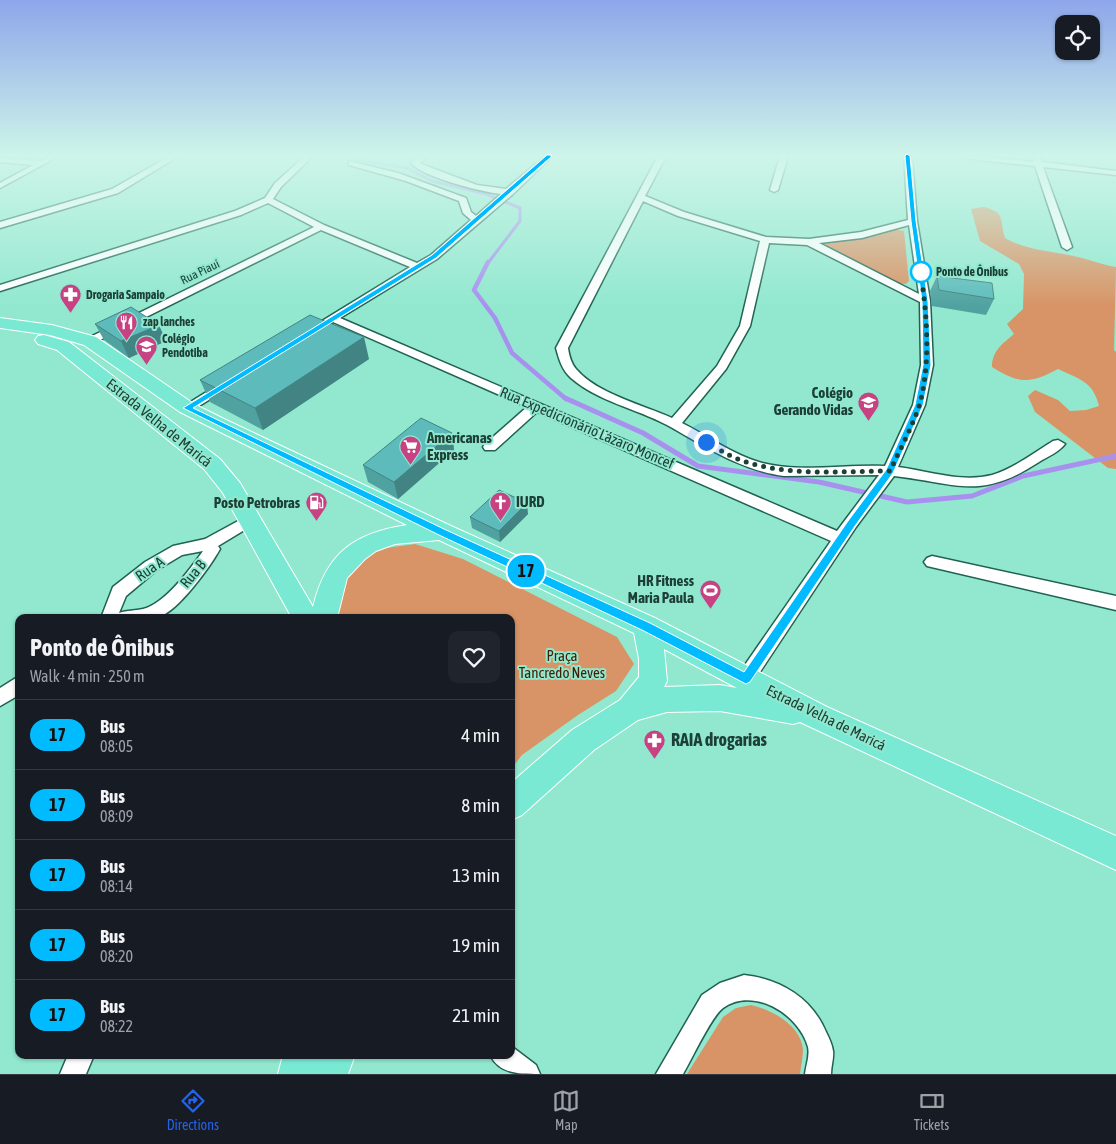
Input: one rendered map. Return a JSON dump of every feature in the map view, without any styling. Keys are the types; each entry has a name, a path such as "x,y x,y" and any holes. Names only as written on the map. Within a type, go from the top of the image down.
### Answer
{"main road":[{"name":"Estrada Velha de Maricá","path":"0,323 52,330 90,341 187,408 251,440 646,626 817,716 1116,853"},
{"name":"Estrada Velha de Maricá","path":"0,333 34,338 63,346 212,464 232,488 251,519 304,614"},
{"path":"212,464 215,454 225,444 236,440 251,440"},
{"path":"325,614 337,573 351,555 376,541 408,532 443,532"},
{"path":"515,800 583,740 630,709 653,681 653,659 646,626"},
{"path":"630,709 667,699 720,698 817,716"},
{"path":"298,1074 302,1059"},
{"path":"328,1074 333,1059"}],"street":[{"path":"0,225 62,206"},
{"path":"0,288 238,213 254,206"},
{"path":"280,206 321,227 418,267"},
{"path":"465,206 467,213 476,220"},
{"path":"316,328 418,267 446,248 492,206"},
{"path":"635,206 562,348 565,362 574,374 592,388 674,424 738,460 769,469 797,472 890,471 977,482 1004,477 1058,444"},
{"path":"662,206 689,217 765,240 809,242 862,235 914,221"},
{"path":"746,678 851,523 890,471 919,405 927,365 925,301 913,206"},
{"path":"1053,206 1067,247"},
{"name":"Rua Piauí","path":"90,341 321,227"},
{"path":"674,424 722,368 745,326 765,240"},
{"path":"809,242 925,301"},
{"name":"Rua Expedicionário Lázaro Moncef","path":"332,318 841,538"},
{"path":"187,408 235,378"},
{"path":"490,447 536,406"},
{"name":"Rua B","path":"148,614 168,602 202,566 212,549 209,544 251,519"},
{"name":"Rua A","path":"111,614 119,592 151,566 178,550 209,544"},
{"path":"932,562 1116,603"},
{"path":"0,698 15,687"},
{"path":"669,1074 711,1002 728,990 749,986 770,991 777,995 790,1004 808,1023 820,1048 818,1074"},
{"path":"74,1074 80,1059"},
{"path":"508,1059 526,1074"}],"green space":[{"path":"984,207 999,214 1005,238 1014,243 1116,267 1114,350 1116,352 1116,469 1108,468 1035,412 1028,396 1035,390 1058,400 1070,411 1086,410 1099,406 1089,386 1058,369 1040,377 1025,380 1010,377 992,367 992,361 996,352 1014,334 1007,324 1023,309 1024,274 1019,264 980,241 971,209"},
{"path":"893,229 904,231 909,281 906,284 894,283 825,245 827,241 882,233"},
{"name":"Praça Tancredo Neves","path":"415,544 463,559 617,637 634,664 616,691 578,715 522,755 515,764 515,614 333,614 350,567 378,549"},
{"path":"751,1005 776,1015 797,1033 803,1050 800,1074 687,1074 723,1017 736,1008"}],"building":[{"path":"937,276 992,283 994,299 939,290"},
{"path":"131,307 159,325 121,341 95,324"},
{"path":"310,315 364,337 255,408 200,380"},
{"path":"421,418 452,433 394,482 363,465"},
{"path":"499,490 527,503 499,531 470,517"}],"waterway":[{"path":"488,263 520,221 520,208 515,206"},
{"path":"488,262 474,290 495,318 512,353 566,399"},
{"path":"565,398 643,433 698,466 819,482 907,502 972,496 1023,476 1116,456"}],"bus line":[{"name":"17","path":"492,206 434,257 187,408 443,532 646,626 746,678 851,523 890,471 919,405 927,365 925,301 912,206"}],"place":[{"name":"Ponto de Ônibus","path":"921,272"},
{"name":"Drogaria Sampaio","path":"70,314"},
{"name":"zap lanches","path":"127,341"},
{"name":"Colégio Pendotiba","path":"146,365"},
{"name":"Colégio Gerando Vidas","path":"869,421"},
{"name":"Americanas Express","path":"411,466"},
{"name":"IURD","path":"500,521"},
{"name":"Posto Petrobras","path":"316,522"},
{"name":"HR Fitness Maria Paula","path":"710,609"},
{"name":"RAIA drogarias","path":"655,759"}],"route":[{"path":"706,442 738,460 769,469 797,472 890,471 919,405 927,365 925,301 920,269 921,272"}]}
